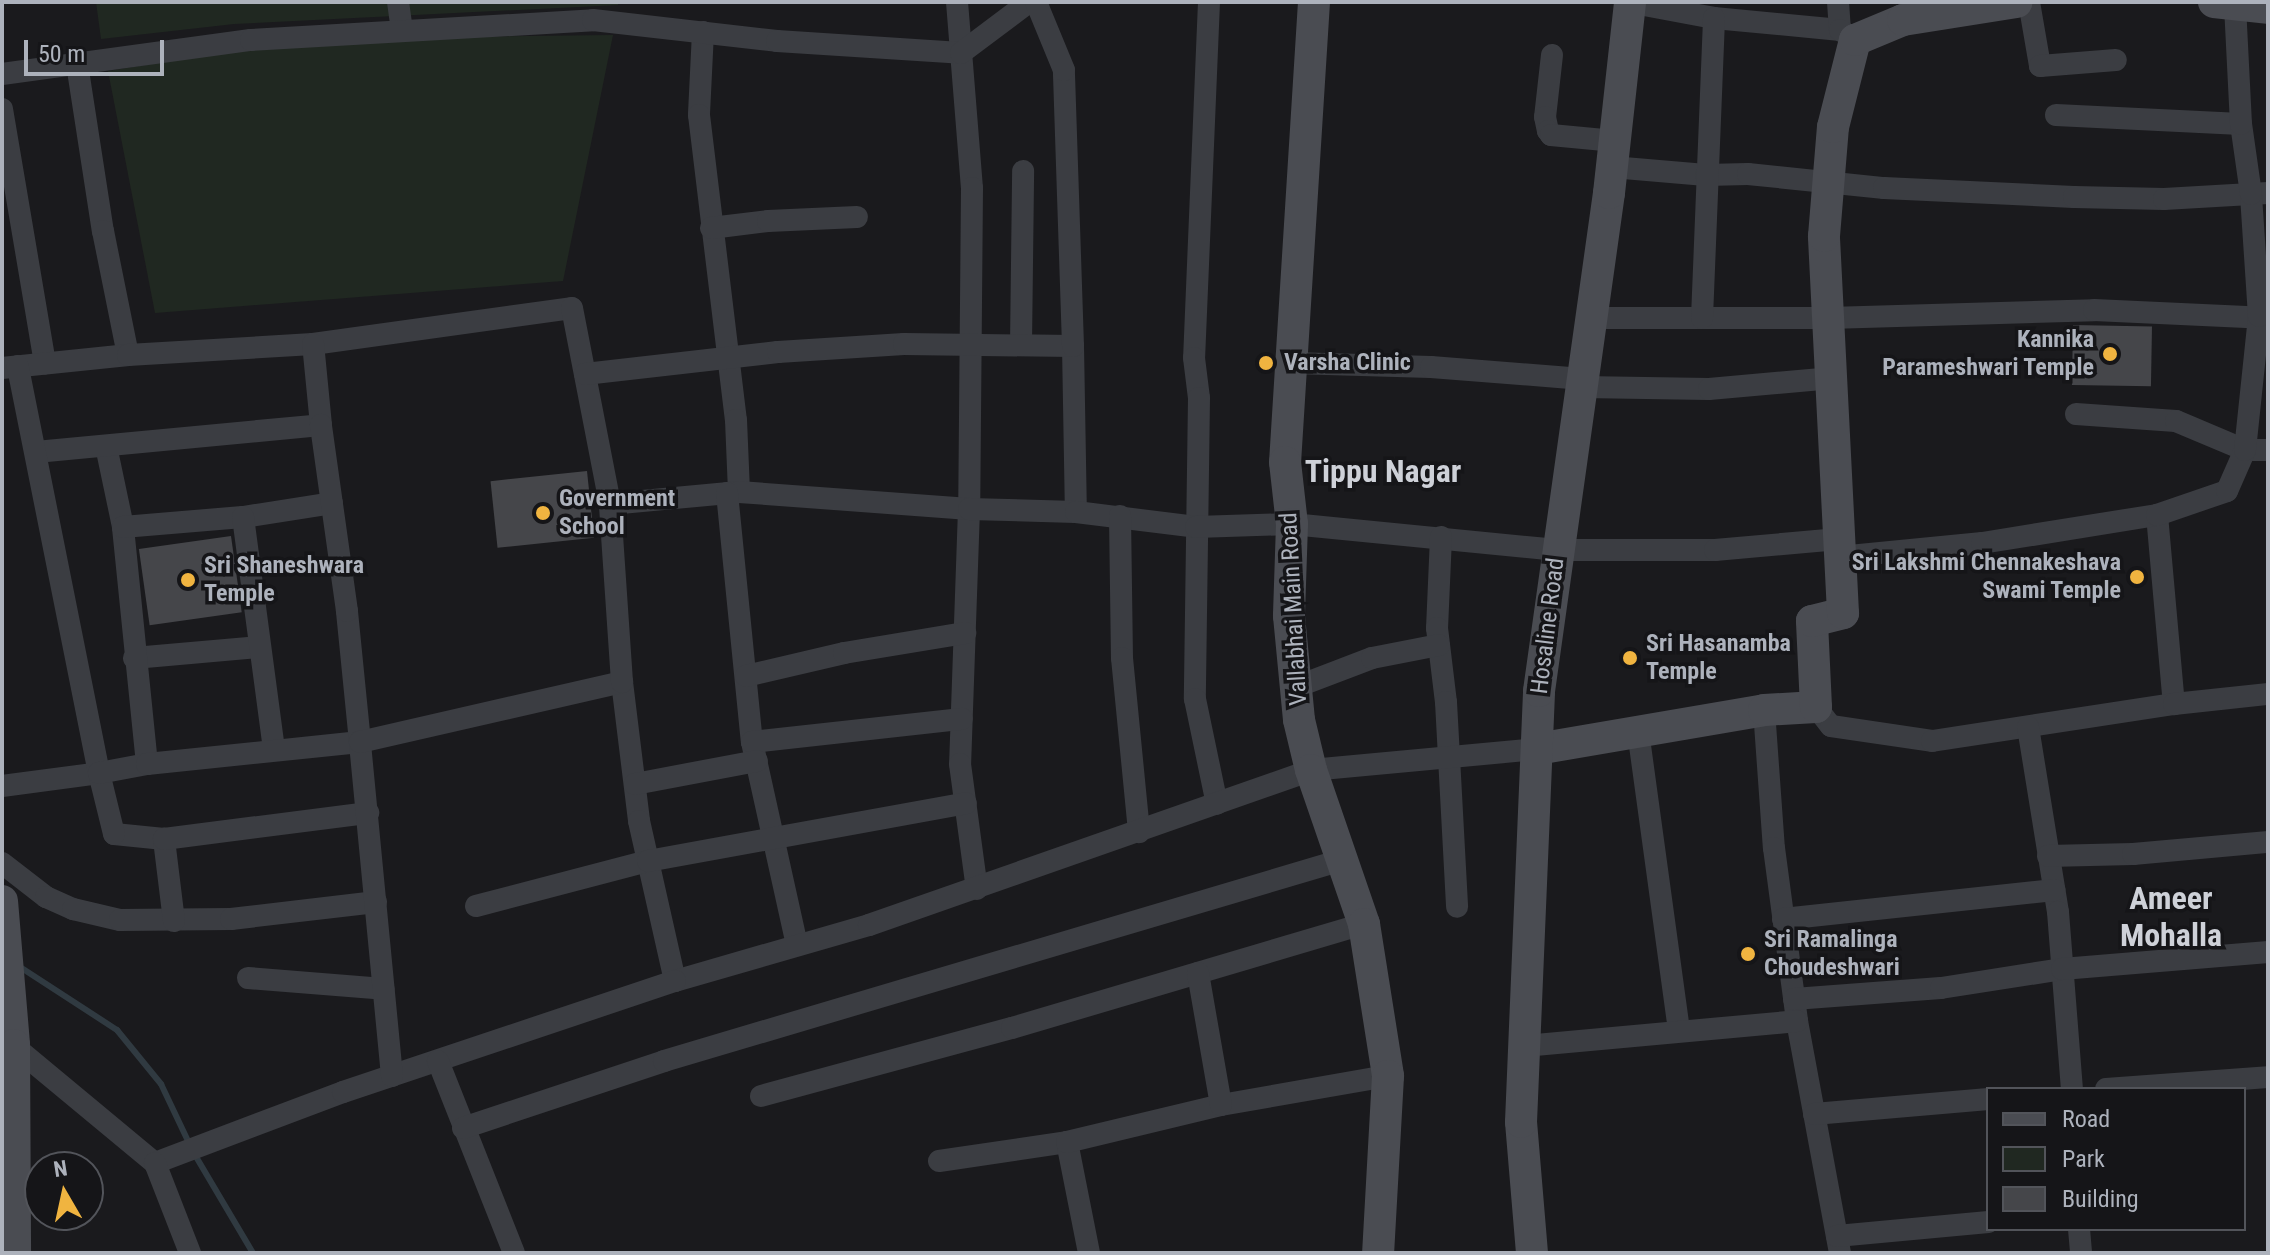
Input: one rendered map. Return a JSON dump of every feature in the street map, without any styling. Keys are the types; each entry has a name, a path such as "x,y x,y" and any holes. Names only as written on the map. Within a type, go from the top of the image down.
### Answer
{"street":[{"path":"398,2 402,31"},
{"path":"945,2 957,12 972,188 969,509 960,764 977,889"},
{"path":"2,74 251,40 593,20 961,53 1029,2"},
{"path":"1036,2 1064,70 1076,512"},
{"path":"1209,2 1194,358 1199,398 1195,699 1217,804"},
{"name":"Vallabhai Main Road","path":"1314,2 1285,462 1292,524 1289,616 1296,687 1311,770 1345,859 1364,924 1388,1076 1378,1253"},
{"path":"1629,2 1714,18 1848,35 1903,20 2017,2"},
{"name":"Hosaline Road","path":"1532,1253 1521,1122 1539,691 1614,154 1629,2"},
{"path":"1838,2 1848,35 1833,127 1824,236 1843,613 1812,621 1816,707 1831,726 1932,741 2174,704 2268,694"},
{"path":"2029,2 2040,66 2116,60"},
{"path":"610,504 733,493 969,509 1076,512 1196,527 1292,524 1558,550 1839,548 1982,543 2157,515 2227,491 2245,450 2264,317 2260,194 2241,124 2224,4 2268,8"},
{"path":"1702,318 1714,18"},
{"path":"703,32 699,115 736,420 733,493 746,676 755,751 797,945"},
{"path":"1552,55 1545,117 1551,135 1614,154 1706,175 1748,174 1884,188 2074,197 2164,199 2260,194"},
{"path":"77,64 103,231 128,355"},
{"path":"2,109 45,363"},
{"path":"2056,115 2241,124"},
{"path":"1021,345 1023,171"},
{"path":"711,228 768,221 857,217"},
{"path":"368,813 164,839 114,834 99,773 36,452 10,367 128,355 313,344 572,308 610,504 622,682 635,784 648,861 675,981"},
{"path":"1592,318 1829,318 2094,310 2264,317"},
{"path":"313,344 368,813 392,1076"},
{"path":"585,374 728,358 904,344 1073,346"},
{"path":"1292,363 1431,367 1582,383 1709,389 1833,378"},
{"path":"2076,414 2176,421 2245,450 2268,450"},
{"path":"36,452 321,425"},
{"path":"106,446 123,527 147,764"},
{"path":"123,527 243,517 332,503"},
{"path":"2157,515 2174,704"},
{"path":"1120,516 1122,658 1139,832"},
{"path":"243,517 274,750"},
{"path":"1441,537 1439,645 1457,907"},
{"path":"746,676 844,653 965,633"},
{"path":"1296,687 1372,658 1439,645"},
{"path":"134,658 259,647"},
{"path":"2,786 147,764 360,742 622,682"},
{"path":"155,1163 392,1076 675,981 977,889 1311,770 1537,749 1764,710 1816,707"},
{"path":"1764,710 1783,919 1838,1244 1986,1222"},
{"path":"635,784 755,751 962,719"},
{"path":"2028,727 2054,890 2072,1087"},
{"path":"1638,731 1679,1030"},
{"path":"476,906 648,861 966,803"},
{"path":"164,839 174,921"},
{"path":"2048,856 2133,854 2268,842"},
{"path":"463,1128 679,1056 1345,859"},
{"path":"2,863 46,897 73,909 120,920 231,919 376,902"},
{"path":"1783,919 2054,890"},
{"path":"2,901 12,990 8,1041 7,1222 15,1253"},
{"path":"761,1096 1364,924"},
{"path":"1524,1046 1679,1030 2062,969 2268,952"},
{"path":"1198,973 1221,1105"},
{"path":"248,978 384,989"},
{"path":"8,1041 155,1163 190,1253"},
{"path":"438,1061 514,1253"},
{"path":"939,1161 1067,1142 1221,1105 1388,1076"},
{"path":"2133,1087 2268,1077"},
{"path":"1814,1114 1986,1099"},
{"path":"1067,1142 1089,1253"},
{"path":"2079,1231 2081,1253"}],"green space":[{"path":"96,2 618,2 618,5 234,24 101,39"},
{"path":"613,35 563,281 155,313 108,71 245,49 458,37"}],"building":[{"name":"Kannika Parameshwari Temple","path":"2073,325 2152,326 2151,386 2072,385"},
{"name":"Government School","path":"587,471 594,538 498,548 491,481"},
{"name":"Sri Shaneshwara Temple","path":"231,536 242,612 150,625 139,549"}],"waterway":[{"path":"20,967 117,1030 161,1084 190,1145"},
{"path":"195,1155 253,1253"}],"place":[{"name":"Kannika Parameshwari Temple","path":"2110,354"},
{"name":"Varsha Clinic","path":"1266,363"},
{"name":"Government School","path":"543,513"},
{"name":"Sri Lakshmi Chennakeshava Swami Temple","path":"2137,577"},
{"name":"Sri Shaneshwara Temple","path":"188,580"},
{"name":"Sri Hasanamba Temple","path":"1630,658"},
{"name":"Sri Ramalinga Choudeshwari","path":"1748,954"}],"district":[{"name":"Tippu Nagar","path":"1383,471"},
{"name":"Ameer Mohalla","path":"2171,918"}]}
